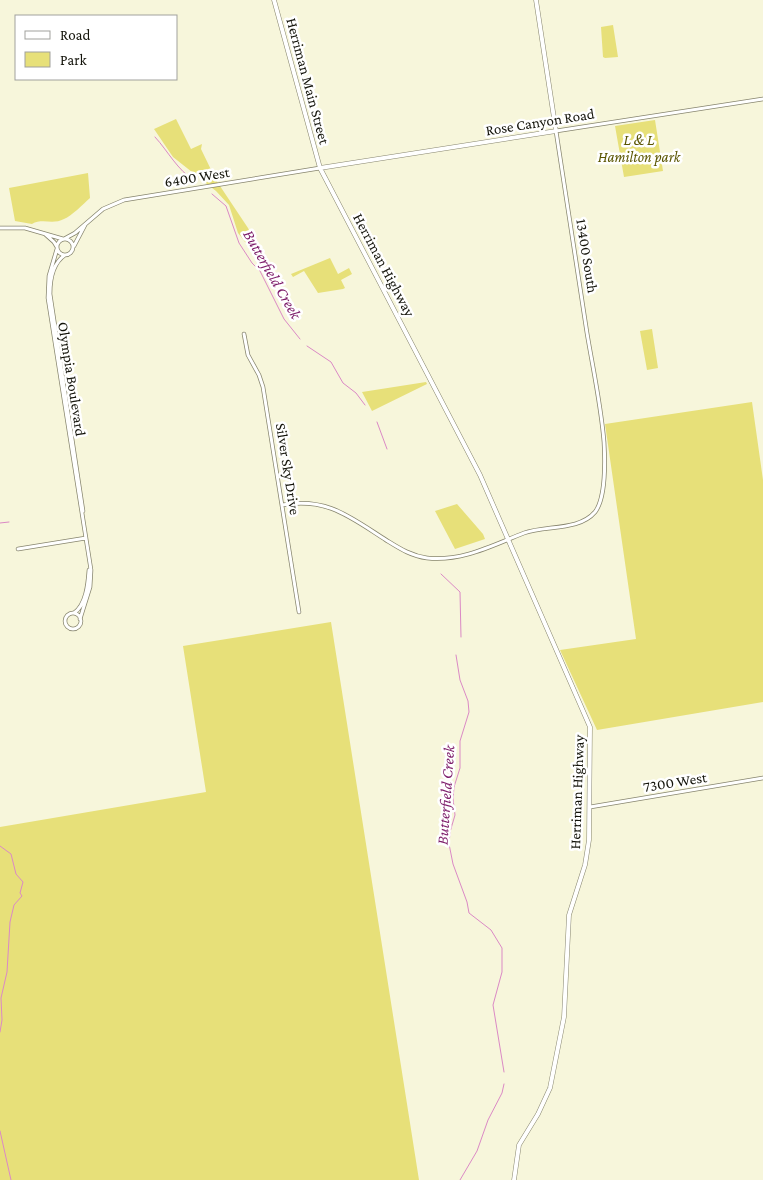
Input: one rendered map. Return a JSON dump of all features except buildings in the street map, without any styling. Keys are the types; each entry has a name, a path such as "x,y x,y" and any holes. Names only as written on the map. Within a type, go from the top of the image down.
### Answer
{"main road":[{"name":"Herriman Main Street","path":"274,0 320,168"},
{"name":"13400 South","path":"536,0 556,131"},
{"name":"Rose Canyon Road","path":"320,168 556,131"},
{"name":"Herriman Highway","path":"320,168 480,475 590,727 589,840 586,858 569,915 565,1007 552,1082 540,1110 519,1145 514,1180"}],"street":[{"name":"Rose Canyon Road","path":"556,131 763,99"},
{"name":"13400 South","path":"508,540 530,531 579,523 592,515 600,504 602,494 604,438 556,131"},
{"name":"6400 West","path":"64,239 85,225 99,211 124,200 320,168"},
{"name":"6400 West","path":"73,248 85,225"},
{"path":"0,228 25,228 45,233 64,239 71,242 73,248 71,253 60,254 54,242 45,233"},
{"path":"57,249 59,242 64,239"},
{"name":"Olympia Boulevard","path":"57,249 49,276 48,298 89,557 90,582 80,619"},
{"name":"Olympia Boulevard","path":"65,255 58,261 54,271 50,294 83,506 82,514"},
{"name":"Silver Sky Drive","path":"244,334 248,354 263,386 299,612"},
{"path":"282,504 308,503 333,508 349,516 405,552 422,558 442,558 479,552 508,540"},
{"path":"18,549 86,538"},
{"name":"Olympia Boulevard","path":"74,613 80,608 86,592 89,557"},
{"path":"70,613 78,615 80,619 80,624 76,628 68,626 65,622 66,617 70,613"},
{"name":"7300 West","path":"590,807 763,778"}],"green space":[{"path":"613,25 618,57 605,58 603,57 601,27"},
{"path":"176,119 191,149 202,144 201,149 216,180 248,228 261,254 256,256 238,233 229,205 216,191 173,157 154,129"},
{"name":"L & L Hamilton park","path":"655,120 663,171 624,177 615,126"},
{"path":"88,173 90,198 67,217 60,221 36,222 32,224 15,221 9,188"},
{"path":"330,258 338,274 349,268 352,274 341,280 345,288 343,289 318,293 304,271 293,277 291,274"},
{"path":"652,329 658,368 647,370 640,331"},
{"path":"426,382 427,384 372,411 362,392"},
{"path":"752,402 763,480 763,702 597,730 560,650 636,639 605,424"},
{"path":"457,504 483,534 485,539 455,549 435,511"},
{"path":"331,622 419,1180 0,1180 0,827 206,792 183,646"}],"waterway":[{"name":"Butterfield Creek","path":"155,137 178,166 195,181"},
{"name":"Butterfield Creek","path":"212,194 226,206 239,243 252,263 260,271 284,319 300,339"},
{"name":"Butterfield Creek","path":"307,346 331,362 343,383 356,393 365,405"},
{"name":"Butterfield Creek","path":"377,422 387,449"},
{"path":"0,523 9,522"},
{"name":"Butterfield Creek","path":"441,574 460,592 461,637"},
{"name":"Butterfield Creek","path":"456,655 460,680 468,701 469,712 460,741 460,768 454,787 453,799 455,815 449,844 453,864 467,902 469,913 491,930 502,948 502,972 493,1005 504,1072"},
{"path":"0,846 11,854 16,874 23,882 20,893 22,896 14,905 10,922 7,972 1,998 2,1020 0,1032"},
{"name":"Butterfield Creek","path":"460,1180 477,1151 488,1120 502,1093 504,1084"},
{"path":"0,1131 11,1180"}]}
